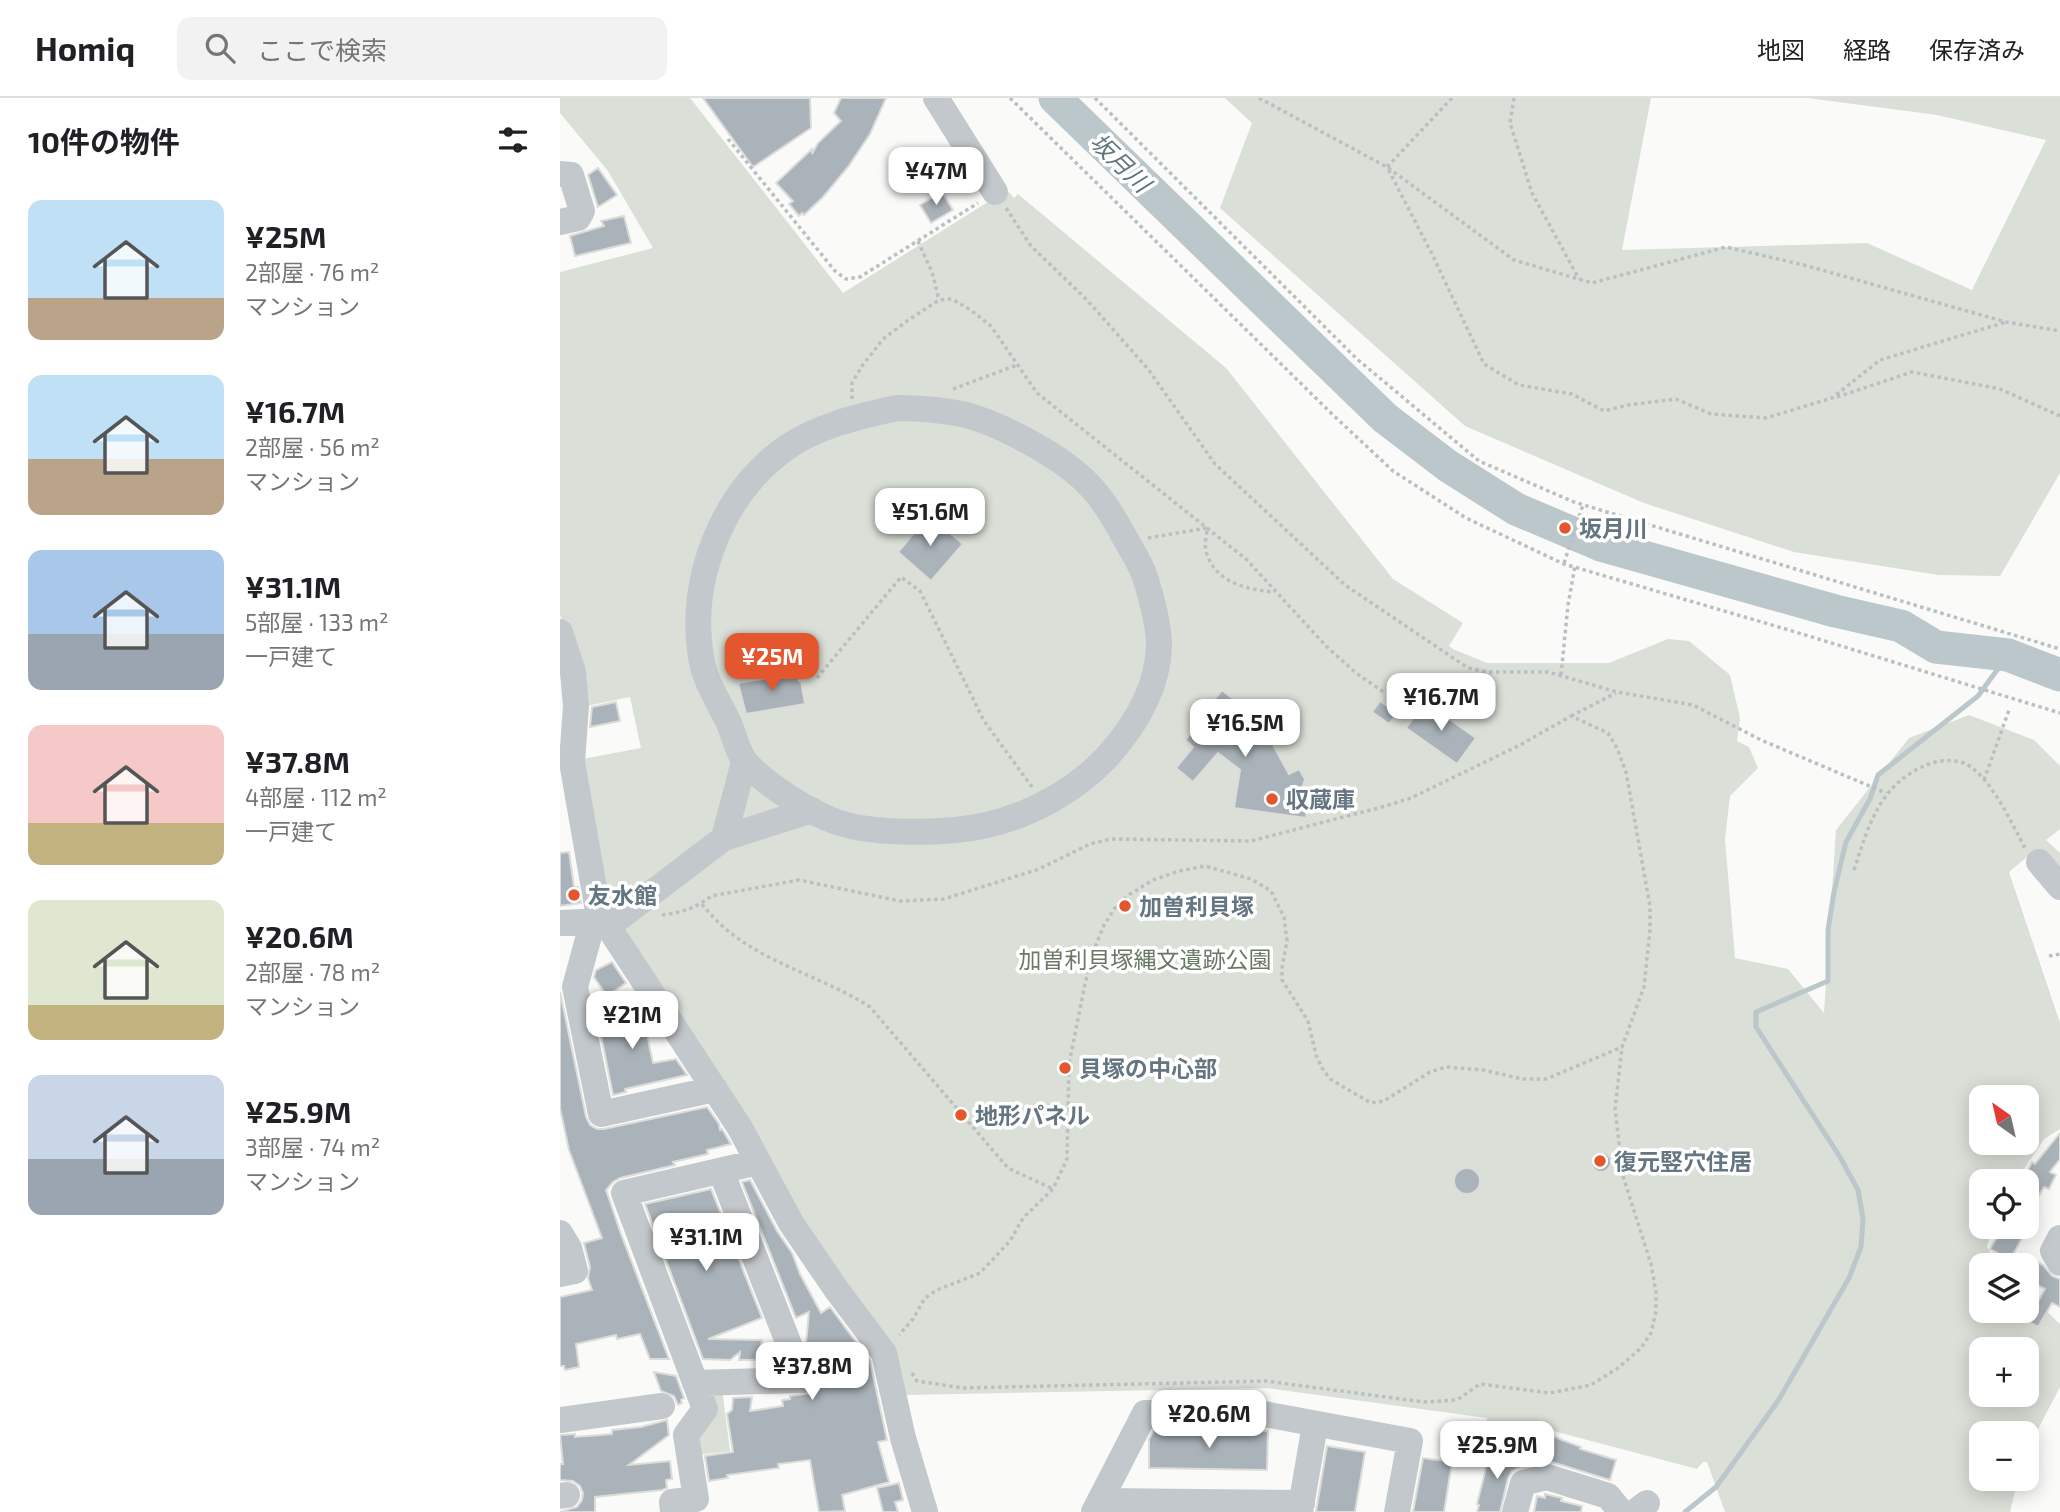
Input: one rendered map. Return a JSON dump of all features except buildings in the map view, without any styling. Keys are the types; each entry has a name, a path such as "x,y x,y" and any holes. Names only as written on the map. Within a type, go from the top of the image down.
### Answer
{"street":[{"path":"936,98 995,192"},
{"path":"560,174 571,175 582,211 578,218 560,222"},
{"path":"724,838 744,762 736,737 701,660 698,622 701,589 723,521 738,497 758,474 787,447 853,417 897,408 924,408 988,423 1050,455 1088,483 1119,527 1145,575 1159,646 1150,691 1124,738 1089,776 1024,814 986,825 921,832 882,831 830,820 779,790 744,762"},
{"path":"560,632 573,671 576,706 572,762 599,921 575,987 601,1114 715,1089"},
{"path":"560,923 619,918 724,838 812,810"},
{"path":"2039,862 2060,887"},
{"path":"599,921 615,934 715,1089 791,1223 836,1289 890,1348 903,1438 925,1512"},
{"path":"673,1512 672,1502 696,1499 686,1435 705,1409 624,1193 758,1162"},
{"path":"695,1383 803,1380 721,1171"},
{"path":"560,1233 569,1248 575,1271 560,1274"},
{"path":"2060,1238 2053,1251 2060,1264"},
{"path":"560,1420 662,1406"},
{"path":"1315,1425 1301,1508 1097,1506 1145,1413 1264,1415 1410,1441 1397,1512"},
{"path":"1515,1512 1523,1483 1546,1477 1608,1496 1621,1512"}],"path":[{"path":"1010,98 1393,471 1466,518 1564,564 2060,713"},
{"path":"1095,98 1357,359 1479,461 1583,505 2060,649"},
{"path":"1259,98 1387,167 1514,260 1592,283 1726,247 1804,265 2006,322 2060,331"},
{"path":"1387,167 1452,98"},
{"path":"1514,98 1510,123 1532,193 1580,279"},
{"path":"728,139 835,271 846,279 860,277 995,192 1031,246 1087,300 1148,369 1215,464 1345,585 1468,668 1487,672 1548,672 1618,692 1693,705 1761,740 1886,793"},
{"path":"1387,167 1484,364 1520,385 1572,394 1605,411 1675,399 1710,414 1766,418 1912,372 2000,389 2060,416"},
{"path":"918,240 932,272 939,300"},
{"path":"853,417 852,383 883,339 939,300 951,299 991,326 1037,393 1246,559 1356,673 1385,693"},
{"path":"1832,398 1880,360 2006,322"},
{"path":"924,408 949,390 1017,365"},
{"path":"1564,564 1583,505"},
{"path":"1128,544 1207,528"},
{"path":"1207,528 1206,550 1217,572 1236,585 1275,592"},
{"path":"1560,676 1575,566"},
{"path":"817,678 901,577 920,591 984,721 1026,776 1041,805"},
{"path":"653,915 675,914 702,904 711,896 800,880 900,901 944,899 1040,869 1090,844 1111,839 1251,841 1411,798 1520,745 1618,692"},
{"path":"1984,780 2009,710"},
{"path":"909,1370 917,1381 963,1388 1266,1381 1424,1402 1457,1400 1480,1384 1550,1392 1591,1385 1641,1348 1651,1333 1657,1292 1623,1175 1615,1109 1622,1047 1644,987 1650,906 1626,772 1617,748 1608,733 1572,716"},
{"path":"1854,870 1867,830 1886,793 1911,771 1939,760 1965,764 1984,780 2026,848 2039,862"},
{"path":"890,1348 913,1319 925,1297 981,1273 1010,1241 1023,1218 1053,1189 1068,1159 1069,1064 1085,984 1099,937 1115,908 1130,894 1153,880 1205,866 1227,870 1251,879 1271,891 1284,917 1287,941 1282,980 1308,1021 1322,1069 1330,1079 1371,1103 1384,1101 1430,1072 1446,1067 1483,1070 1523,1079 1546,1079 1622,1047"},
{"path":"702,904 726,930 749,947 774,961 840,989 870,1007 1008,1168 1053,1189"},
{"path":"2049,956 2060,954"}],"green space":[{"name":"加曽利貝塚縄文遺跡公園","path":"560,98 690,98 843,293 1007,190 1014,198 1018,194 1226,368 1393,579 1463,623 1449,646 1453,649 1487,663 1609,663 1668,639 1689,641 1730,675 1740,718 1737,741 1749,747 1758,768 1730,796 1725,839 1735,958 1788,969 1824,1013 1836,830 1909,738 1969,715 2034,740 2060,766 2060,829 2046,840 2060,853 2060,875 2034,851 2009,872 2060,1023 2060,1129 2044,1139 2039,1146 2039,1085 1969,1085 1969,1155 2033,1155 2024,1169 1969,1169 1969,1239 1989,1239 1987,1247 1991,1253 1969,1253 1969,1323 2039,1323 2039,1304 2060,1324 2060,1387 2039,1427 2039,1421 1969,1421 1969,1491 2015,1491 2010,1512 1725,1512 1707,1462 1703,1462 1697,1469 1546,1429 1509,1439 1479,1461 1487,1418 1267,1388 904,1395 842,1289 606,911 577,760 641,748 630,697 582,707 568,635 560,615 560,272 653,248 608,171 560,113"},
{"path":"1225,98 1651,98 1622,250 1867,243 1972,290 2046,140 1937,115 1808,98 2060,98 2060,473 2000,576 1938,575 1794,552 1644,503 1465,426 1220,208 1252,123"},
{"path":"722,1389 730,1451 698,1455 700,1418 708,1402"}],"waterway":[{"name":"坂月川","path":"1055,98 1385,418 1448,466 1516,509 1601,545 1835,611 1901,626 1936,647 2008,655 2060,675"},
{"path":"1685,1512 1716,1487 1778,1401 1849,1278 1861,1247 1863,1219 1858,1190 1840,1157 1756,1027 1756,1012 1828,981 1828,930 1846,842 1870,799 1878,775 1978,696 2008,655"}],"place":[{"name":"坂月川","path":"1565,528"},
{"name":"収蔵庫","path":"1272,799"},
{"name":"友水館","path":"574,895"},
{"name":"加曽利貝塚","path":"1125,906"},
{"name":"貝塚の中心部","path":"1065,1068"},
{"name":"地形パネル","path":"961,1115"},
{"name":"復元竪穴住居","path":"1600,1161"}]}
